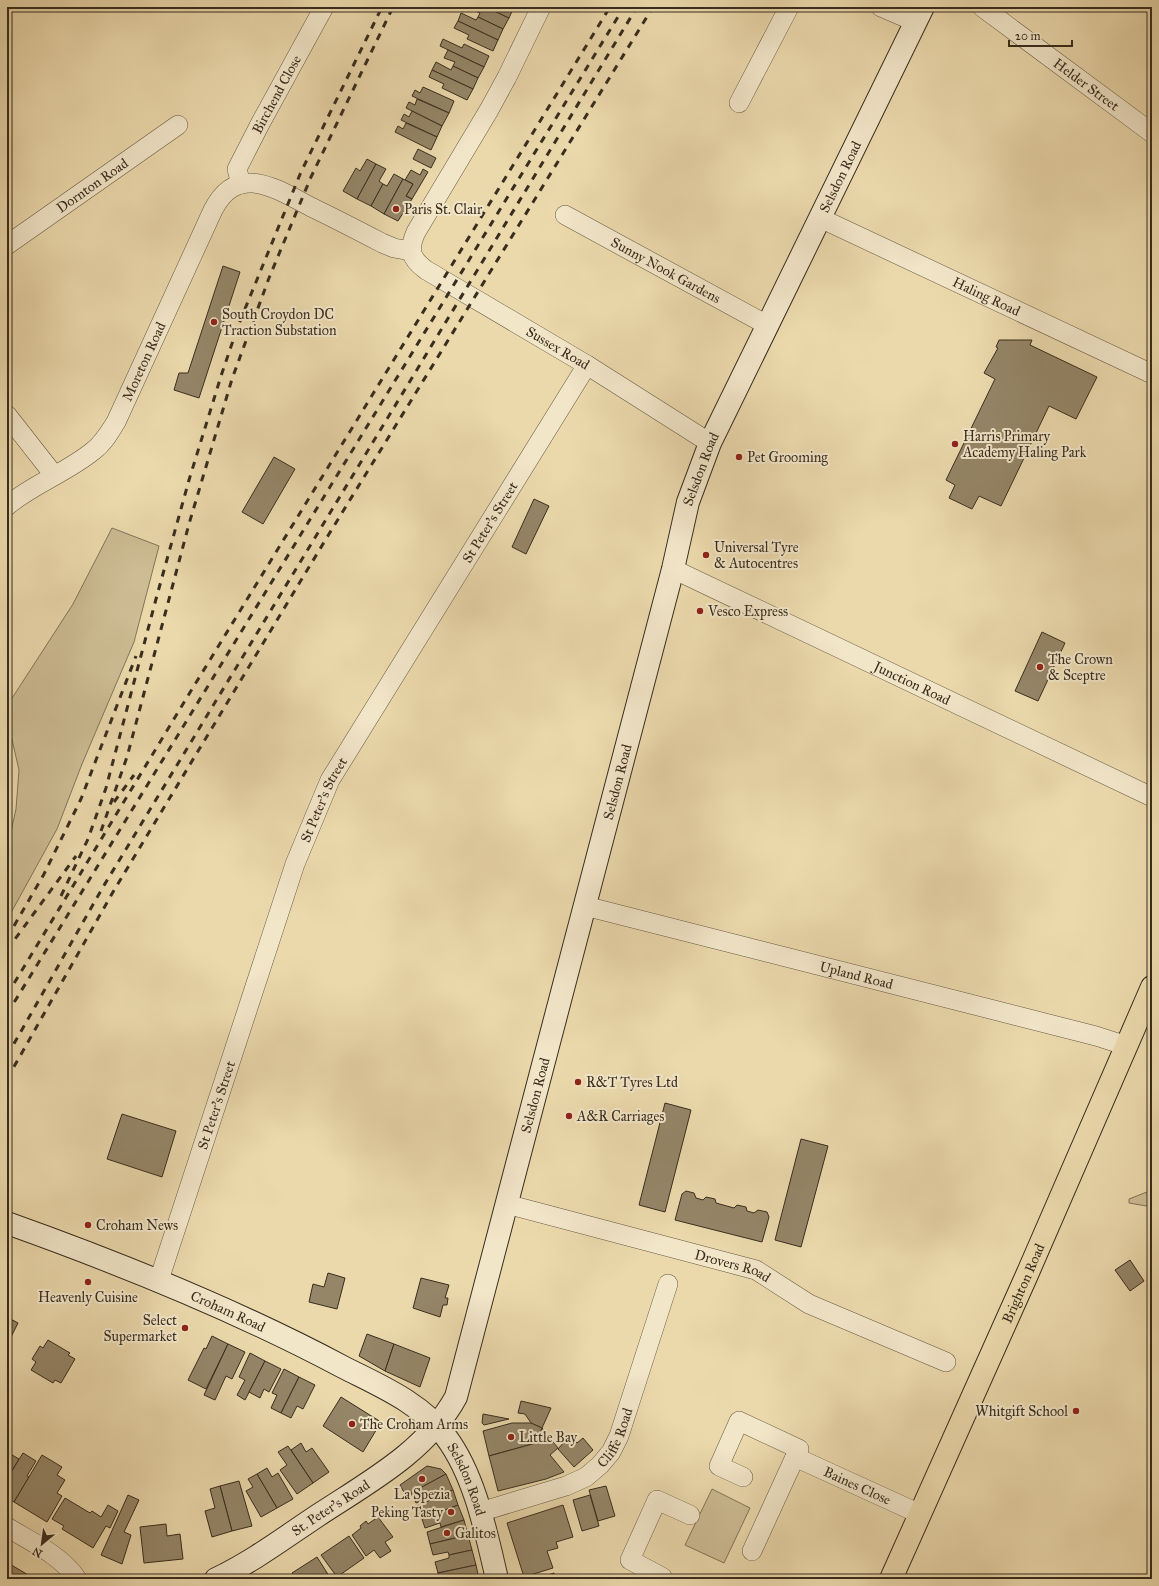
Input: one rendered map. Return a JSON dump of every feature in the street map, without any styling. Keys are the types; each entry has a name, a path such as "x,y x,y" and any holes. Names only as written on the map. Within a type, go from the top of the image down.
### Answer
{"main road":[{"name":"Selsdon Road","path":"497,1579 480,1512 462,1464 450,1443 437,1426 451,1406 459,1389 506,1204 673,569 688,502 710,442 919,14"},
{"name":"Brighton Road","path":"890,1579 1152,987"},
{"name":"Croham Road","path":"7,1223 159,1280 235,1314 372,1382 417,1409 437,1426"},
{"name":"St. Peter's Road","path":"216,1579 267,1549 366,1484 412,1450 437,1426"}],"street":[{"name":"Birchend Close","path":"241,184 237,169 324,7"},
{"path":"241,184 260,184 276,189 382,243 394,248 410,251 413,239 421,223 499,90 541,7"},
{"path":"739,103 789,7"},
{"path":"881,7 919,14"},
{"name":"Helder Street","path":"982,7 1152,133"},
{"name":"Dornton Road","path":"7,245 178,125"},
{"name":"Moreton Road","path":"7,506 25,492 93,451 110,432 116,422 216,204 228,190 241,184"},
{"name":"Sunny Nook Gardens","path":"565,215 767,325"},
{"name":"Haling Road","path":"820,218 1152,374"},
{"name":"Sussex Road","path":"410,251 415,260 426,270 586,365 710,442"},
{"name":"St Peter's Street","path":"159,1280 295,864 330,780 586,365"},
{"path":"7,415 54,475"},
{"name":"Junction Road","path":"673,569 1152,797"},
{"name":"Upland Road","path":"585,906 1096,1036 1127,1046"},
{"name":"Drovers Road","path":"506,1204 756,1270 810,1304 946,1362"},
{"name":"Cliffe Road","path":"480,1512 566,1486 586,1477 600,1465 611,1452 618,1436 668,1284"},
{"path":"743,1477 718,1466 739,1421 799,1449 752,1551"},
{"name":"Baines Close","path":"795,1457 920,1514"},
{"path":"661,1579 662,1577 630,1560 657,1500 690,1515"},
{"path":"7,1527 48,1552 67,1566 77,1579"}],"shaded area":[{"path":"112,528 159,546 134,642 82,764 57,829 7,920 7,850 16,809 19,770 7,718 7,706 73,604"},
{"path":"1152,1190 1152,1207 1129,1203 1129,1199"},
{"path":"712,1489 750,1508 724,1563 685,1545"}],"building":[{"path":"466,7 486,7 509,18 503,29 478,17 480,13"},
{"path":"486,7 514,7 509,18"},
{"path":"461,13 476,20 478,17 503,29 498,40 458,21"},
{"path":"458,21 498,40 493,51 467,39 469,35 454,28"},
{"path":"443,39 462,48 464,44 489,56 484,67 440,46"},
{"path":"448,50 484,67 478,78 453,66 455,62 444,58"},
{"path":"436,62 451,70 453,66 478,78 473,89 432,70"},
{"path":"432,70 473,89 467,100 442,88 444,84 429,77"},
{"path":"423,87 454,101 449,113 412,96 415,90 420,93"},
{"path":"417,99 449,113 442,126 406,108 409,102 415,105"},
{"path":"412,111 442,126 437,137 401,120 404,114 409,117"},
{"path":"406,123 437,137 431,150 395,132 398,126 403,129"},
{"path":"418,149 436,158 431,168 413,159"},
{"path":"367,159 376,164 357,199 343,191 356,168 360,171"},
{"path":"376,164 386,169 379,181 383,184 371,206 357,199"},
{"path":"423,169 428,172 412,199 406,196 413,184 405,180 411,170 420,175"},
{"path":"394,174 403,179 384,214 371,206 383,184 387,186"},
{"path":"403,179 413,184 406,196 412,199 398,221 384,214"},
{"name":"South Croydon DC Traction Substation","path":"223,266 240,272 199,398 174,390 179,373 188,373"},
{"path":"999,340 1032,340 1030,345 1097,377 1076,419 1049,406 1001,506 979,496 972,509 949,498 955,485 946,480 995,379 984,373 998,348 996,347"},
{"path":"274,457 295,469 263,524 242,512"},
{"path":"534,499 549,506 526,554 512,547"},
{"name":"The Crown & Sceptre","path":"1042,632 1065,643 1038,701 1015,691"},
{"path":"665,1103 691,1110 665,1212 639,1205"},
{"path":"122,1114 176,1131 162,1177 107,1159"},
{"path":"801,1139 828,1146 801,1247 775,1240"},
{"path":"686,1191 694,1193 696,1198 703,1200 706,1197 715,1199 716,1203 734,1208 737,1205 746,1207 747,1211 754,1213 758,1210 767,1212 769,1217 762,1242 675,1220 682,1194"},
{"path":"1130,1260 1144,1281 1130,1291 1115,1270"},
{"path":"328,1273 345,1278 337,1309 309,1302 313,1284 324,1287"},
{"path":"421,1278 449,1285 445,1298 448,1298 447,1305 443,1305 440,1317 413,1308"},
{"path":"7,1317 18,1323 7,1345"},
{"path":"367,1334 394,1344 385,1371 359,1356"},
{"path":"212,1336 228,1344 206,1389 188,1380 204,1348 206,1349"},
{"path":"48,1340 70,1353 68,1355 75,1359 61,1383 55,1380 53,1383 31,1370 36,1362 32,1359 40,1346 43,1348"},
{"path":"228,1344 245,1352 232,1379 226,1376 215,1400 204,1395"},
{"path":"394,1344 430,1358 420,1387 385,1371"},
{"path":"250,1353 265,1361 245,1400 237,1395 245,1380 239,1377"},
{"path":"265,1361 281,1369 269,1392 264,1389 260,1398 249,1392"},
{"path":"284,1369 299,1377 281,1413 271,1408 277,1395 272,1393"},
{"path":"299,1377 315,1385 303,1409 297,1406 291,1418 281,1413"},
{"name":"The Croham Arms","path":"341,1397 381,1422 363,1452 323,1426"},
{"path":"521,1401 551,1408 542,1428 531,1423 525,1414 518,1413"},
{"path":"483,1414 509,1419 484,1425 482,1423"},
{"name":"Little Bay","path":"512,1423 531,1423 542,1428 536,1443 489,1456 483,1431"},
{"path":"542,1428 558,1448 550,1455 564,1472 546,1479 498,1491 489,1456 536,1443"},
{"path":"572,1437 577,1443 583,1438 593,1450 574,1467 558,1449 565,1441 566,1443"},
{"path":"301,1443 306,1452 312,1448 329,1472 313,1483 291,1450"},
{"path":"288,1446 313,1483 297,1494 280,1470 287,1465 278,1452"},
{"path":"7,1452 19,1459 7,1479"},
{"path":"23,1453 36,1461 27,1476 29,1477 14,1502 7,1497 7,1479"},
{"path":"42,1455 62,1467 57,1475 65,1480 57,1493 62,1496 47,1522 14,1502"},
{"name":"La Spezia","path":"427,1466 441,1469 446,1474 406,1496 400,1485"},
{"path":"267,1468 272,1477 278,1473 293,1499 277,1508 257,1474"},
{"path":"257,1474 277,1508 261,1517 246,1491 253,1487 248,1479"},
{"path":"446,1474 453,1490 416,1503 411,1493"},
{"path":"239,1481 252,1526 232,1531 220,1486"},
{"path":"220,1486 232,1531 212,1537 205,1511 215,1508 210,1489"},
{"path":"606,1486 615,1516 598,1521 589,1490"},
{"path":"453,1490 458,1505 422,1519 417,1506"},
{"path":"128,1495 139,1500 124,1532 131,1535 122,1564 101,1555"},
{"path":"590,1495 599,1526 582,1531 573,1500"},
{"path":"65,1498 90,1513 92,1511 101,1517 108,1505 118,1511 110,1528 106,1526 93,1548 62,1529 64,1526 52,1519"},
{"name":"Peking Tasty","path":"458,1505 464,1520 441,1527 440,1523 425,1528 422,1519"},
{"path":"563,1505 573,1537 556,1542 558,1548 547,1551 553,1568 524,1577 507,1523"},
{"path":"378,1517 393,1537 385,1542 391,1551 380,1558 374,1550 366,1556 352,1535 361,1528 360,1526 366,1521 368,1524"},
{"name":"Galitos","path":"464,1520 468,1535 430,1544 427,1532"},
{"path":"166,1524 167,1536 180,1534 183,1559 144,1563 140,1527"},
{"path":"468,1535 472,1550 449,1555 448,1552 433,1555 430,1544"},
{"path":"349,1536 364,1558 337,1577 321,1555"},
{"path":"472,1550 476,1565 438,1573 435,1562 449,1558 449,1555"},
{"path":"317,1557 331,1579 293,1579 295,1578 292,1573"},
{"path":"8,1563 35,1579 7,1579"},
{"path":"476,1565 479,1579 439,1579 438,1573"},
{"path":"554,1573 555,1578 566,1575 568,1579 537,1579"}],"railway":[{"path":"61,896 88,839 106,788 189,480 238,326 301,172 382,7"},
{"path":"101,831 127,757 189,524 232,379 269,278 311,177 393,7"},
{"path":"7,995 186,699 610,7"},
{"path":"7,1014 624,7"},
{"path":"7,1056 103,887 637,7"},
{"path":"7,1079 113,892 329,534 653,7"},
{"path":"7,938 44,874 81,799 136,656"},
{"path":"114,802 134,775"},
{"path":"7,950 76,856"}],"place":[{"name":"Paris St. Clair","path":"396,209"},
{"name":"South Croydon DC Traction Substation","path":"214,322"},
{"name":"Harris Primary Academy Haling Park","path":"955,444"},
{"name":"Pet Grooming","path":"739,457"},
{"name":"Universal Tyre & Autocentres","path":"706,555"},
{"name":"Vesco Express","path":"700,611"},
{"name":"The Crown & Sceptre","path":"1040,667"},
{"name":"R&T Tyres Ltd","path":"578,1082"},
{"name":"A&R Carriages","path":"569,1116"},
{"name":"Croham News","path":"88,1225"},
{"name":"Heavenly Cuisine","path":"88,1282"},
{"name":"Select Supermarket","path":"185,1328"},
{"name":"Whitgift School","path":"1076,1411"},
{"name":"The Croham Arms","path":"352,1424"},
{"name":"Little Bay","path":"511,1437"},
{"name":"La Spezia","path":"422,1479"},
{"name":"Peking Tasty","path":"451,1512"},
{"name":"Galitos","path":"447,1533"}]}
